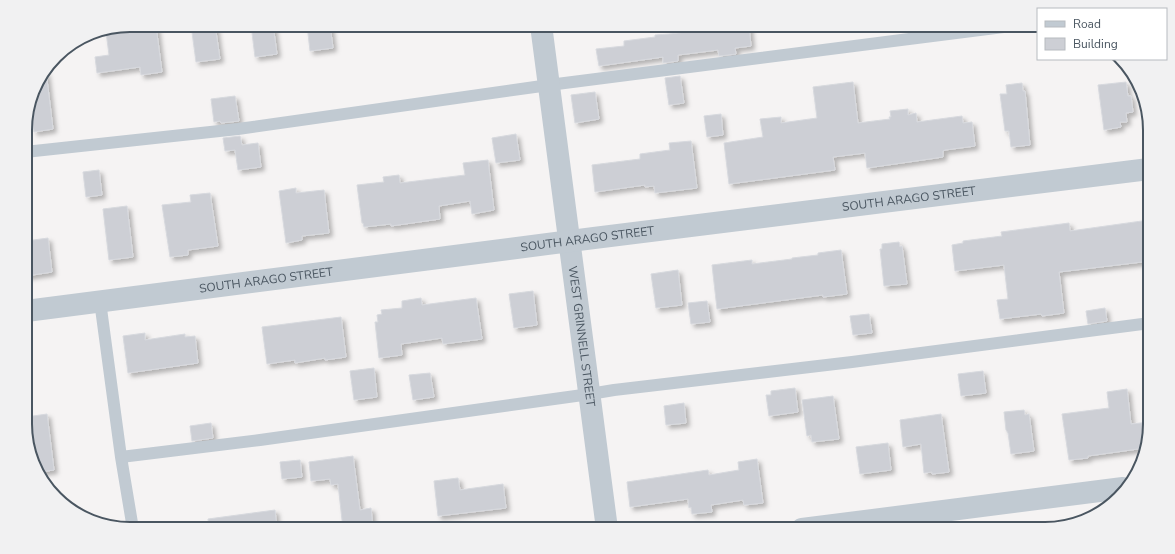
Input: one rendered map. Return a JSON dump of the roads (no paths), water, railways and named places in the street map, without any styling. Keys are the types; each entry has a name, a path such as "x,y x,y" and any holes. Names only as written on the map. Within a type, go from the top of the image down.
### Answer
{"street":[{"name":"WEST GRINNELL STREET","path":"542,32 606,522"},
{"name":"SOUTH ARAGO STREET","path":"32,310 1143,170"},
{"path":"857,522 1119,488"}],"lane":[{"path":"32,151 238,129 549,85 964,32"},
{"path":"100,301 121,457 132,522"},
{"path":"121,457 260,440 614,390 1143,324"}]}
